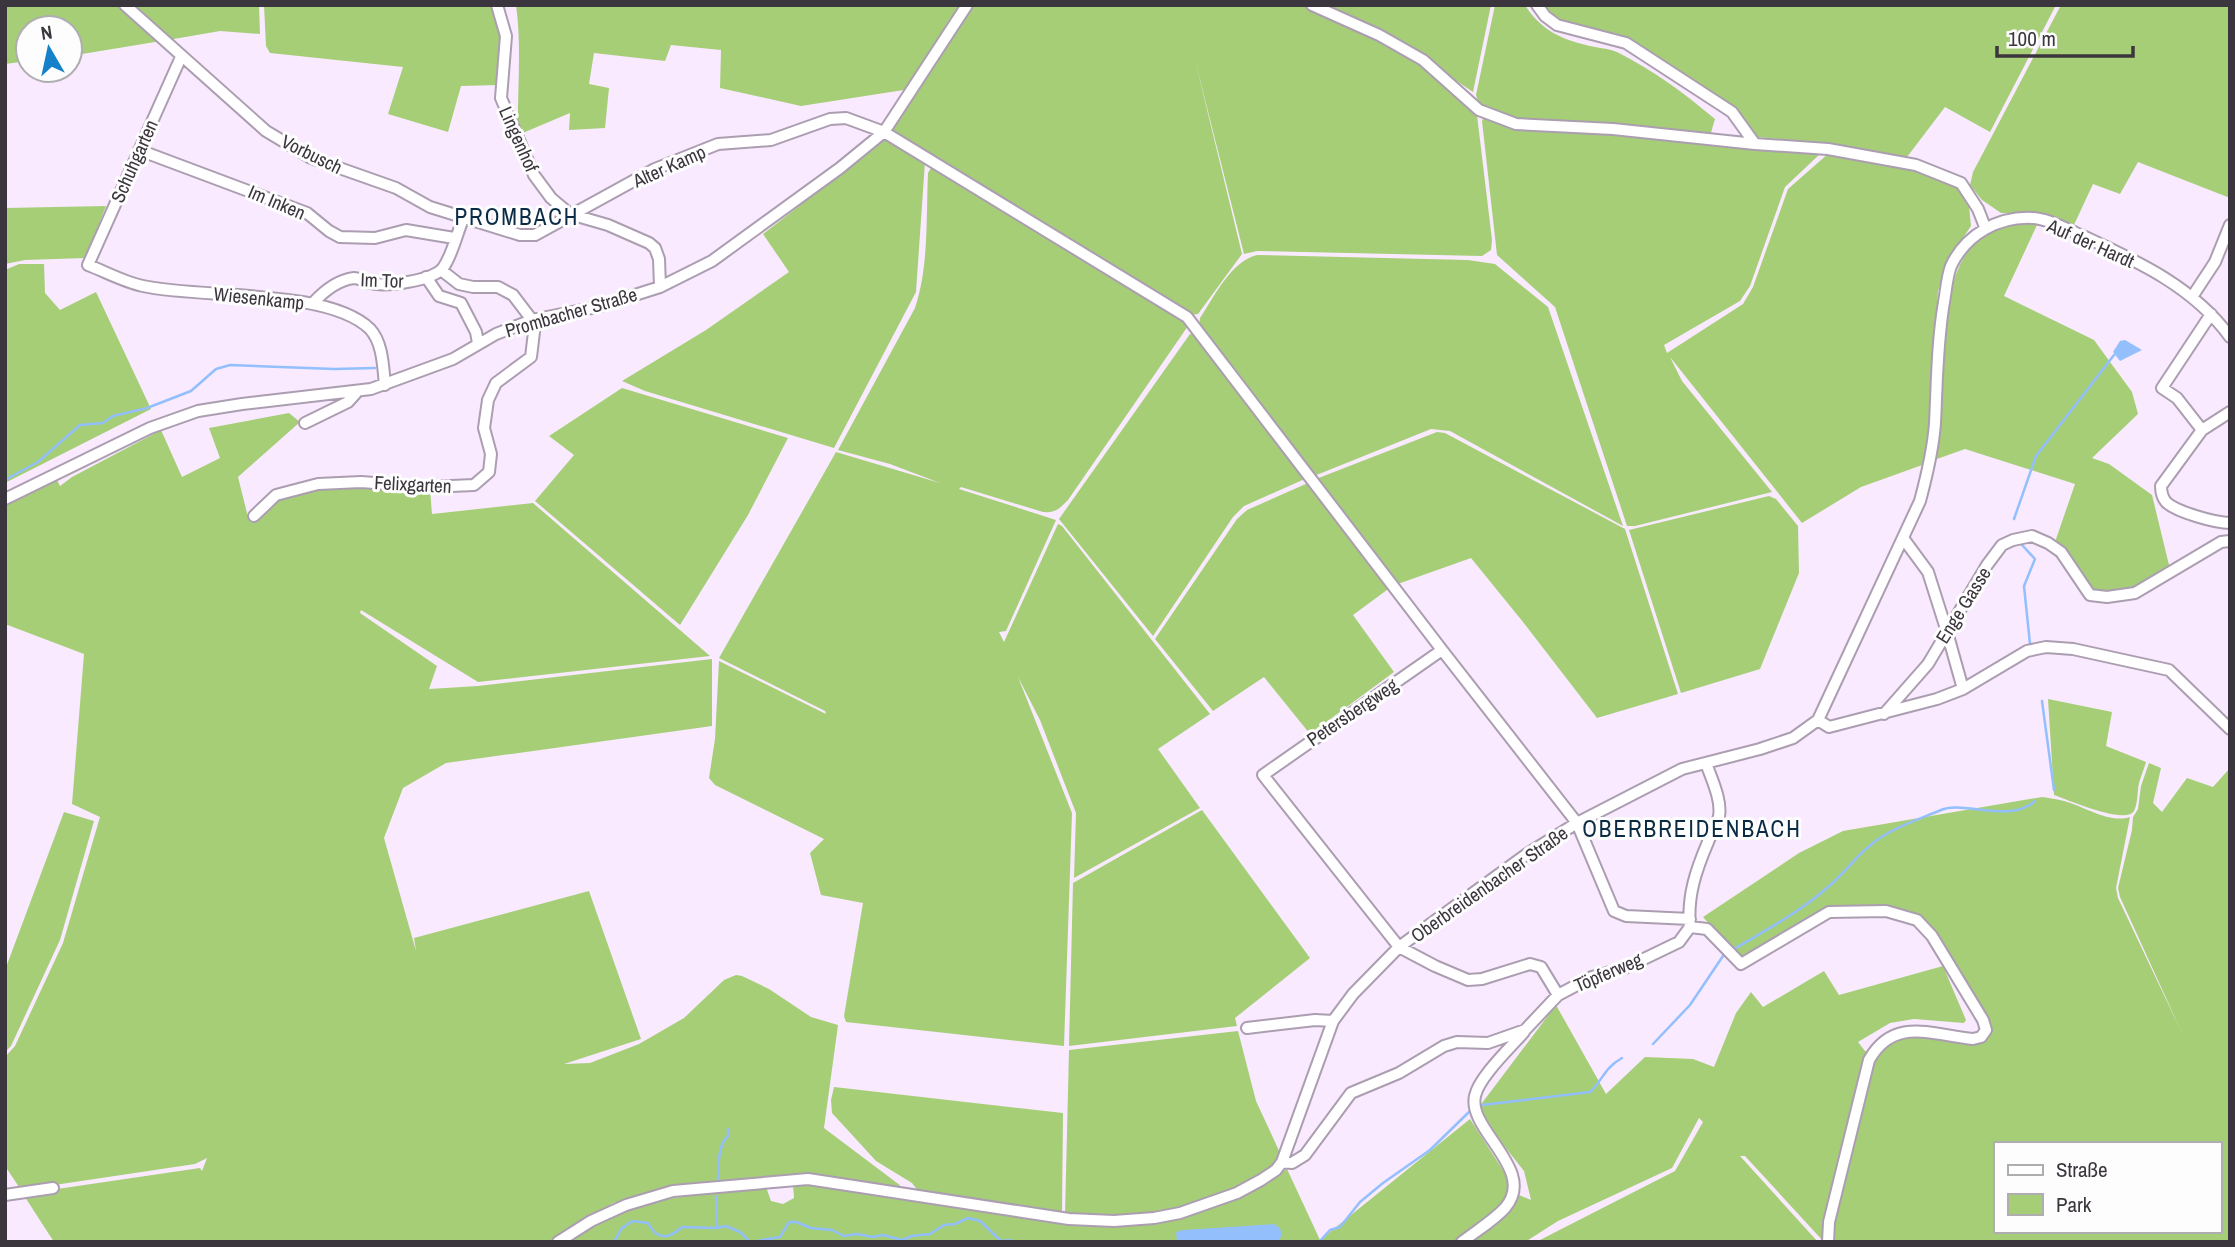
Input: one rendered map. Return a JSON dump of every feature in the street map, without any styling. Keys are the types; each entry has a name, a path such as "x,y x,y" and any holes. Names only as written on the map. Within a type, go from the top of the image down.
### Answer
{"street":[{"name":"Vorbusch","path":"125,5 266,131 312,158 396,188 430,207 464,217"},
{"name":"Lingenhof","path":"497,5 506,36 501,98 534,175 551,198 570,214 607,226 655,248 659,259 660,287"},
{"name":"Prombacher Straße","path":"5,499 150,428 198,411 356,392 385,385 453,359 496,334 532,320 597,307 660,287 712,261 840,168 884,132 967,5"},
{"path":"1312,5 1379,34 1423,60 1479,110 1516,124 1613,129 1828,149 1916,165 1961,183 1978,208 1986,227 1968,242 1952,265 1946,290 1937,359 1931,463 1920,501 1818,720 1829,727 1884,715 1963,689 2027,651 2046,647 2073,649 2168,670 2230,729"},
{"path":"1537,5 1545,16 1557,25 1626,43 1732,112 1755,144"},
{"name":"Schuhgarten","path":"88,265 181,57"},
{"name":"Alter Kamp","path":"464,217 520,235 535,235 655,169 718,144 771,140 830,119 846,118 884,132 1188,317 1442,650"},
{"name":"Im Inken","path":"139,150 307,213 340,237 375,238 406,230 454,238"},
{"path":"464,217 442,270 459,284 498,287 513,295 532,320"},
{"name":"Auf der Hardt","path":"1986,227 2009,219 2035,218 2063,228 2170,281 2211,314 2230,337"},
{"path":"2192,297 2215,262 2230,225"},
{"name":"Wiesenkamp","path":"88,265 142,286 313,303 354,317 371,330 379,344 385,385"},
{"name":"Im Tor","path":"313,303 321,293 336,283 356,278 371,284 410,282 442,270"},
{"path":"426,277 439,296 461,303 478,343"},
{"path":"2202,430 2177,398 2162,388 2211,314"},
{"name":"Felixgarten","path":"254,516 276,495 318,484 361,482 428,487 474,485 489,472 491,454 484,428 488,400 496,383 531,357 534,332 532,320"},
{"path":"305,423 348,402 356,392"},
{"path":"2230,411 2202,430 2161,486 2162,496 2167,504 2204,518 2230,523"},
{"name":"Enge Gasse","path":"1884,715 1928,664 1987,565 2002,545 2032,536 2048,543 2061,552 2091,595 2106,597 2135,593 2221,542 2230,541"},
{"path":"1903,538 1927,572 1963,689"},
{"path":"1442,650 1577,823 1614,911 1626,916 1690,923 1707,929 1741,964 1829,912 1886,911 1917,920 1932,936 1983,1020 1986,1030 1981,1037 1973,1039 1902,1031 1886,1038 1877,1046 1869,1060 1829,1222 1828,1242"},
{"name":"Petersbergweg","path":"1399,947 1263,775 1442,650"},
{"name":"Oberbreidenbacher Straße","path":"1282,1162 1334,1021 1353,994 1399,947 1527,855 1577,823 1682,769 1760,750 1793,738 1818,720"},
{"path":"1690,923 1688,908 1692,886 1719,815 1718,801 1706,763"},
{"name":"Töpferweg","path":"558,1242 626,1205 673,1191 808,1179 1069,1219 1114,1222 1180,1213 1237,1193 1276,1170 1282,1162 1292,1163 1305,1155 1351,1094 1399,1073 1444,1046 1457,1042 1488,1043 1525,1030 1558,995 1592,977 1625,968 1679,942 1690,923"},
{"path":"1399,947 1468,980 1482,979 1530,964 1541,967 1558,995"},
{"path":"1247,1028 1315,1020 1334,1021"},
{"path":"1462,1242 1504,1208 1510,1199 1513,1187 1504,1156 1475,1112 1474,1099 1478,1086 1525,1030"},
{"path":"5,1195 53,1188"}],"green space":[{"path":"5,5 122,5 161,41 84,54 84,14 14,14 14,63 5,64"},
{"path":"129,5 259,5 260,34 220,31 168,40"},
{"path":"264,5 495,5 504,37 499,85 461,86 448,132 388,114 403,67 270,53 266,46"},
{"path":"516,5 961,5 947,23 910,89 801,106 720,88 721,50 671,45 665,61 594,53 589,84 609,88 605,128 569,130 570,113 518,135 519,54"},
{"path":"973,5 1491,5 1473,92 1408,48 1477,115 1491,250 1482,256 1257,251 1244,254 1195,60 1242,254 1198,314 1191,315 891,132"},
{"path":"1495,5 1525,5 1537,20 1559,36 1576,43 1613,51 1643,66 1715,119 1710,136 1517,120 1479,104 1476,95"},
{"path":"1542,5 2056,5 1990,132 1945,107 1904,161 1835,145 1758,137 1747,126 1633,44 1564,24 1550,15"},
{"path":"2061,5 2230,5 2230,198 2138,162 2120,194 2093,184 2073,227 2044,213 2001,213 1982,200 1970,185 1973,172"},
{"path":"1484,117 1610,131 1611,135 1821,153 1785,187 1750,286 1740,301 1664,345 1667,353 1743,304 1753,287 1788,189 1829,153 1923,173 1958,187 1969,206 1971,226 1949,259 1938,291 1929,440 1925,464 1861,487 1802,523 1670,357 1682,381 1772,492 1627,526 1555,307 1497,255 1482,121"},
{"path":"886,139 925,162 916,292 834,448 645,391 622,381 706,330 789,272 763,234"},
{"path":"932,166 1183,317 1188,326 1060,508 1043,512 961,487 959,489 1056,520 1006,631 999,632 1004,642 1058,524 1210,714 1158,749 1200,808 1074,878 1076,813 1040,720 1018,677 1072,813 1064,1046 846,1022 844,1016 863,903 821,895 810,853 824,839 715,785 709,778 715,739 719,661 826,714 825,711 719,658 836,452 940,483 890,464 838,450 915,308 923,276 928,173"},
{"path":"106,206 86,258 25,260 5,264 5,208"},
{"path":"2025,223 2037,225 2004,296 2094,340 2132,392 2138,414 2092,458 2109,464 2152,495 2170,569 2133,590 2116,593 2090,591 2055,542 2075,484 1965,449 1937,459 1942,350 1951,292 1958,269 1969,250 1987,234"},
{"path":"1257,255 1468,260 1495,264 1548,307 1623,526 1450,431 1431,429 1314,476 1199,327 1200,318 1231,272 1247,259"},
{"path":"19,264 44,264 45,293 60,310 96,292 151,409 5,483 5,270"},
{"path":"1190,334 1194,334 1307,478 1244,506 1233,517 1153,636 1059,519"},
{"path":"622,388 788,438 748,515 680,625 535,501 574,455 549,436"},
{"path":"289,413 300,422 238,477 248,517 280,497 339,485 430,489 432,514 533,503 710,656 478,682 361,610 360,613 437,666 429,689 478,686 712,659 712,726 446,763 403,788 384,838 416,951 414,938 589,891 641,1039 564,1064 590,1063 639,1044 684,1018 724,980 736,975 742,976 769,989 811,1017 838,1025 824,1128 901,1186 772,1176 679,1185 613,1203 551,1242 54,1242 23,1194 200,1168 202,1171 207,1158 195,1164 21,1190 5,1166 5,1057 15,1046 63,943 100,817 72,804 84,654 5,624 5,505 57,480 60,486 161,430 182,477 220,458 209,428"},
{"path":"1437,432 1445,433 1625,529 1678,694 1597,718 1471,558 1395,585 1316,479"},
{"path":"1308,483 1391,587 1353,615 1394,672 1310,734 1264,677 1213,711 1155,639 1237,519 1247,510"},
{"path":"1769,496 1776,499 1798,526 1799,573 1760,669 1681,693 1629,530"},
{"path":"2048,699 2112,712 2106,746 2146,762 2136,805 2129,815 2108,813 2054,795"},
{"path":"2149,763 2161,768 2153,803 2162,812 2187,778 2213,787 2230,768 2230,1242 1831,1242 1871,1060 1900,1034 1961,1040 1986,1030 1915,917 1832,906 1740,959 1703,917 1799,853 1843,831 2042,797 2061,800 2105,816 2122,819 2130,817 2116,888 2118,898 2182,1033 2118,888 2133,817 2138,809 2141,786"},
{"path":"1202,810 1310,958 1235,1018 1237,1026 1069,1046 1073,883"},
{"path":"64,812 94,821 60,940 11,1046 5,1052 5,970"},
{"path":"1943,966 1966,1020 1964,1023 1914,1019 1890,1023 1858,1042 1869,1052 1824,1242 1745,1156 1740,1156 1818,1242 1536,1242 1675,1171 1703,1122 1699,1118 1672,1168 1558,1221 1525,1242 567,1242 590,1227 638,1207 688,1195 740,1189 766,1187 771,1201 783,1204 794,1198 793,1185 822,1186 1078,1224 1198,1212 1244,1196 1287,1169 1320,1240 1470,1119 1519,1195 1531,1200 1524,1171 1501,1142 1479,1107 1556,1005 1606,1094 1645,1057 1693,1059 1714,1067 1736,1013 1751,992 1763,1007 1824,971 1839,995"},
{"path":"1238,1031 1256,1101 1281,1155 1276,1161 1248,1182 1192,1204 1130,1214 1065,1215 1069,1050"},
{"path":"834,1087 1063,1113 1062,1214 918,1191 912,1183 876,1161 832,1113"}],"water":[{"path":"2125,340 2142,350 2120,361 2113,352 2120,341"},
{"path":"1274,1224 1280,1228 1282,1236 1277,1242 1177,1242 1176,1232 1183,1230"}],"waterway":[{"path":"2014,519 2036,456 2114,355"},
{"path":"5,480 38,462 80,425 103,423 113,416 147,408 191,391 216,369 230,365 375,368"},
{"path":"2022,545 2035,559 2024,586 2030,644"},
{"path":"2042,701 2054,790"},
{"path":"1734,949 1806,905 1835,881 1867,848 1897,828 1950,808 2013,811 2025,808 2035,801"},
{"path":"1653,1044 1690,1005 1725,953"},
{"path":"1482,1105 1590,1092 1611,1066 1622,1058"},
{"path":"1319,1242 1330,1230 1340,1227 1360,1202 1430,1150 1470,1111"},
{"path":"718,1180 720,1151 728,1136 728,1129"},
{"path":"716,1196 717,1228"},
{"path":"751,1242 780,1237 789,1222 832,1230 844,1236 883,1235 902,1240 930,1234 944,1225 955,1224 968,1218 980,1221 1001,1241 1012,1242"},
{"path":"614,1242 621,1229 632,1221 648,1223 655,1233 664,1236 682,1227 726,1226 740,1232 750,1242"}],"district":[{"name":"PROMBACH","path":"517,216"},
{"name":"OBERBREIDENBACH","path":"1692,828"}]}
